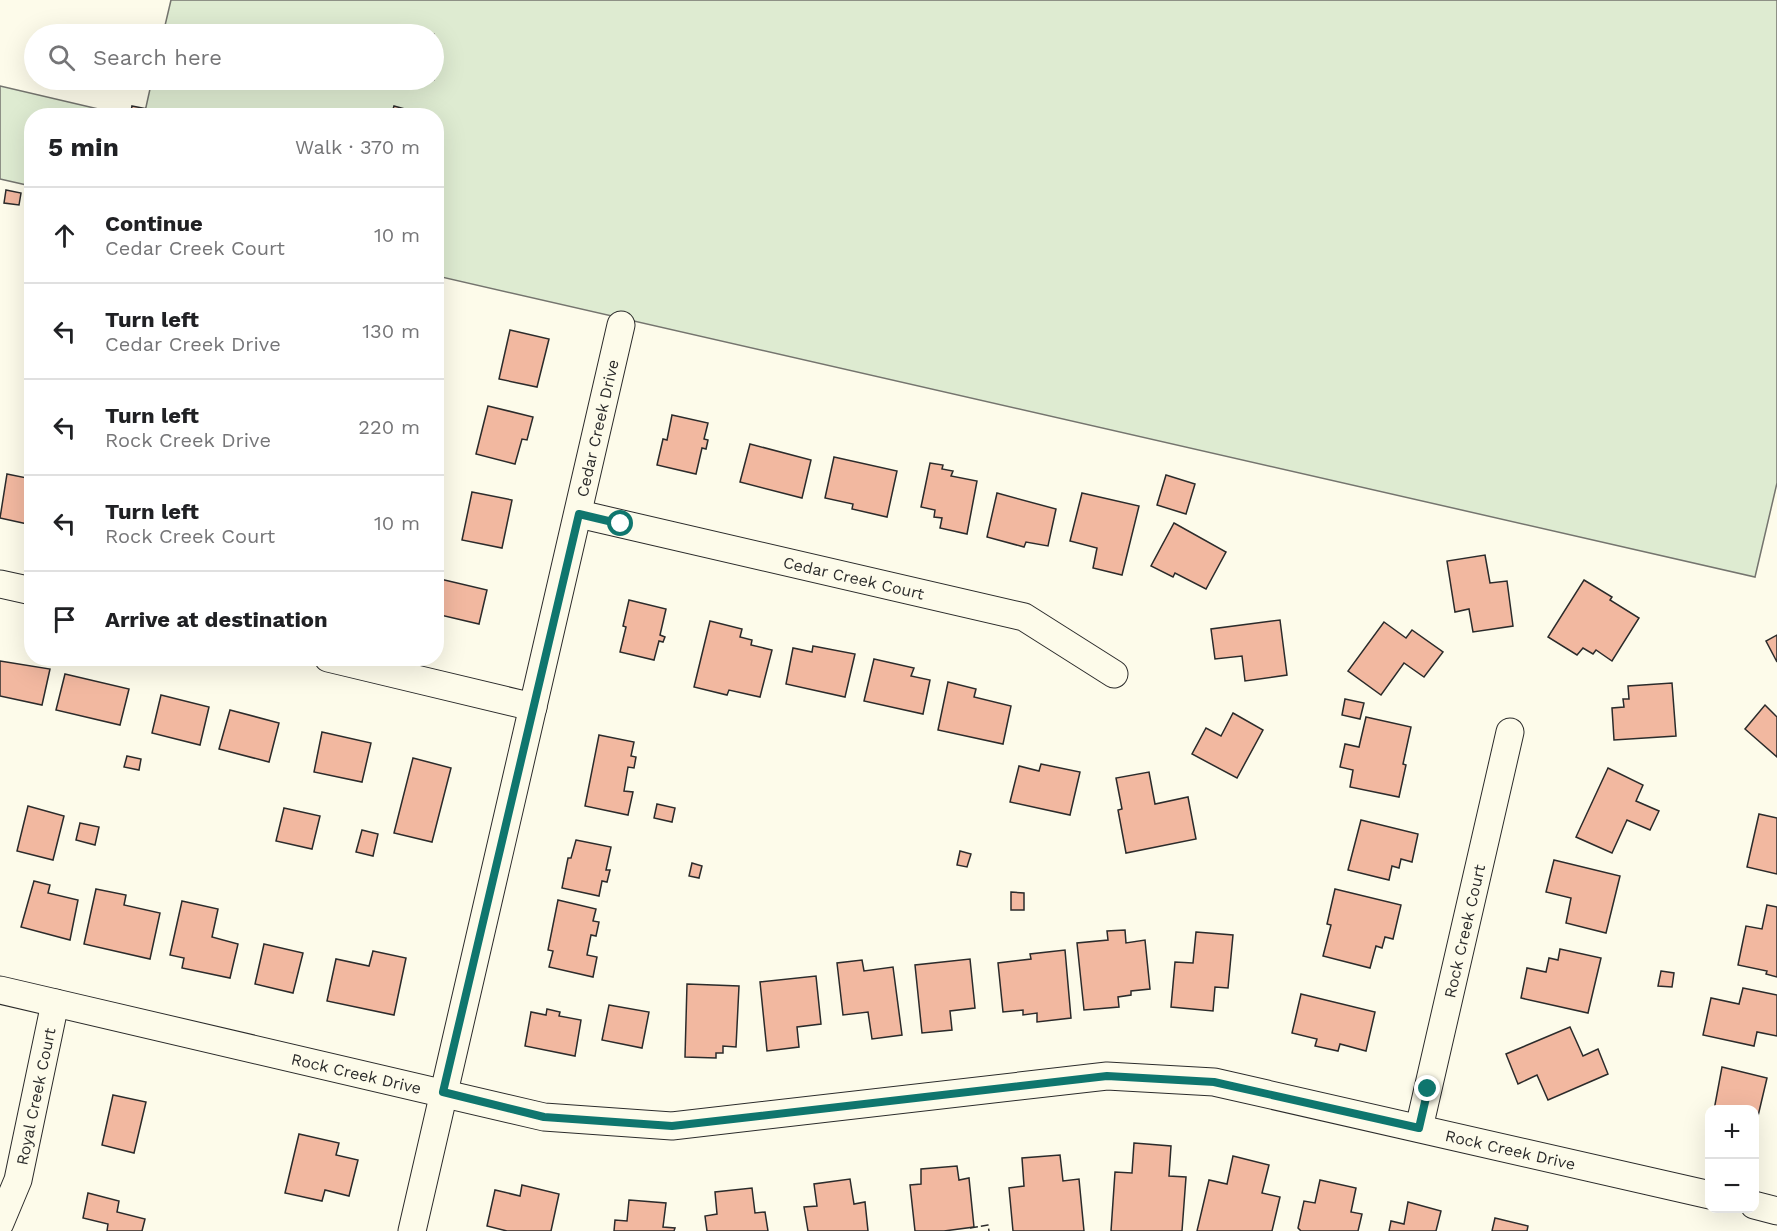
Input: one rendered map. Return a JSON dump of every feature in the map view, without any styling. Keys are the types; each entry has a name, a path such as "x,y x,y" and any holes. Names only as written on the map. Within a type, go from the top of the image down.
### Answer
{"street":[{"name":"Cedar Creek Drive","path":"412,1231 621,325"},
{"name":"Cedar Creek Court","path":"579,514 1024,617 1114,674"},
{"path":"0,584 24,589"},
{"path":"361,666 533,707"},
{"name":"Rock Creek Court","path":"1419,1128 1510,732"},
{"name":"Rock Creek Drive","path":"0,990 544,1117 672,1126 1107,1076 1214,1082 1705,1194"},
{"name":"Royal Creek Court","path":"0,1223 18,1180 55,1003"},
{"path":"1759,1206 1777,1211"}],"green space":[{"path":"171,0 1777,0 1777,483 1755,577 444,278 444,108 146,108 150,90 444,90 444,24 165,24"},
{"path":"0,86 94,108 24,108 24,184 0,179"}],"building":[{"path":"6,190 21,193 19,205 4,203"},
{"path":"510,330 549,339 537,387 499,379"},
{"path":"488,406 533,417 527,440 522,439 515,464 476,454"},
{"path":"672,415 708,423 704,439 708,440 706,449 702,448 696,474 657,465 663,439 667,440"},
{"path":"750,444 811,460 802,498 740,482"},
{"path":"834,457 897,471 887,517 852,509 853,504 825,498"},
{"path":"930,463 943,465 942,469 953,471 951,476 977,481 967,534 940,528 942,518 934,517 935,510 921,507"},
{"path":"7,474 24,477 24,523 0,518"},
{"path":"1166,475 1195,484 1186,514 1157,505"},
{"path":"472,492 512,500 502,548 462,540"},
{"path":"997,493 1056,509 1048,546 1026,542 1024,547 987,537"},
{"path":"1082,493 1139,506 1122,575 1093,568 1097,548 1070,541"},
{"path":"1174,523 1226,552 1206,589 1175,573 1173,577 1151,566"},
{"path":"1485,555 1490,583 1507,581 1513,626 1473,632 1469,609 1455,612 1447,561"},
{"path":"444,580 487,590 479,624 444,616"},
{"path":"1584,580 1612,597 1610,600 1639,618 1612,661 1596,650 1593,654 1583,648 1577,655 1548,637"},
{"path":"629,600 666,609 660,635 665,637 663,642 659,641 654,660 620,652"},
{"path":"1280,620 1287,675 1245,681 1242,656 1215,659 1211,629"},
{"path":"710,621 742,629 740,637 752,640 751,645 772,650 760,697 729,690 727,695 694,687"},
{"path":"1384,622 1406,638 1412,630 1443,652 1424,677 1404,663 1381,695 1348,671"},
{"path":"1777,635 1777,662 1766,641"},
{"path":"813,646 855,654 845,697 786,684 793,648 812,652"},
{"path":"874,659 914,668 911,676 930,680 923,714 864,701"},
{"path":"0,661 50,669 42,705 0,696"},
{"path":"65,674 129,689 120,725 56,710"},
{"path":"948,682 976,689 974,697 1011,706 1003,744 938,730"},
{"path":"1672,683 1676,736 1614,740 1612,708 1624,707 1623,699 1629,699 1628,686"},
{"path":"161,695 209,707 200,745 152,733"},
{"path":"1345,699 1364,703 1360,719 1342,715"},
{"path":"1765,705 1777,717 1777,757 1745,729"},
{"path":"230,710 279,723 269,762 219,749"},
{"path":"1233,713 1263,730 1237,778 1192,754 1206,728 1221,736"},
{"path":"1366,717 1411,727 1399,797 1350,787 1353,770 1340,767 1345,744 1359,747"},
{"path":"322,732 371,743 362,782 314,772"},
{"path":"599,735 634,742 631,756 636,757 634,768 628,767 624,791 633,792 628,815 585,806"},
{"path":"127,756 141,759 139,770 124,767"},
{"path":"413,758 451,768 432,842 394,833"},
{"path":"1041,764 1080,772 1070,815 1010,802 1019,766 1039,771"},
{"path":"1608,768 1643,785 1636,801 1659,811 1650,830 1627,820 1612,853 1576,837"},
{"path":"1149,772 1155,804 1188,797 1196,839 1126,853 1118,810 1122,809 1116,778"},
{"path":"657,804 675,808 672,822 654,818"},
{"path":"28,806 64,816 53,860 17,851"},
{"path":"284,808 320,816 312,849 276,841"},
{"path":"1759,814 1777,818 1777,874 1747,867"},
{"path":"1361,820 1418,834 1412,862 1401,859 1399,868 1392,866 1389,880 1348,870"},
{"path":"80,823 99,827 95,845 76,840"},
{"path":"362,830 378,834 373,856 356,852"},
{"path":"576,840 611,847 606,870 610,870 607,882 602,881 599,896 562,888 568,858 571,858"},
{"path":"960,851 971,854 967,867 957,865"},
{"path":"1554,860 1620,876 1606,933 1566,923 1571,898 1546,892"},
{"path":"692,863 702,866 699,878 689,876"},
{"path":"34,881 50,885 48,893 78,900 70,940 21,927"},
{"path":"96,889 126,895 124,905 160,913 150,959 84,944"},
{"path":"1335,889 1401,905 1393,939 1385,937 1382,948 1376,946 1370,968 1323,956 1331,925 1327,924"},
{"path":"1011,892 1024,893 1024,910 1011,910"},
{"path":"558,900 596,909 593,921 599,922 596,936 591,935 587,955 597,957 593,977 549,967 553,951 548,950"},
{"path":"182,901 218,909 212,937 238,944 230,978 182,968 184,958 170,955"},
{"path":"1767,905 1777,907 1777,977 1766,974 1767,971 1738,965 1746,926 1762,929"},
{"path":"1125,930 1126,943 1145,940 1150,989 1131,991 1131,995 1118,997 1119,1007 1084,1010 1077,943 1108,940 1107,931"},
{"path":"1196,932 1233,935 1228,988 1215,987 1213,1011 1171,1007 1175,962 1193,963"},
{"path":"264,944 303,953 293,993 255,984"},
{"path":"1560,949 1601,958 1588,1013 1521,998 1527,968 1546,972 1549,958 1558,960"},
{"path":"1065,950 1071,1018 1037,1022 1037,1013 1023,1015 1023,1010 1003,1012 998,963 1031,959 1030,954"},
{"path":"373,951 406,958 394,1015 327,1001 336,959 369,966"},
{"path":"970,959 975,1008 950,1011 952,1030 922,1033 915,965"},
{"path":"862,960 864,971 893,967 902,1035 872,1039 868,1012 843,1015 837,963"},
{"path":"1661,971 1674,973 1672,987 1658,986"},
{"path":"816,976 821,1024 797,1027 799,1047 767,1051 760,982"},
{"path":"687,984 739,986 736,1047 723,1046 723,1053 716,1053 716,1058 685,1057"},
{"path":"1743,988 1777,995 1777,1036 1757,1032 1754,1046 1703,1035 1711,998 1739,1004"},
{"path":"1301,994 1375,1012 1366,1051 1340,1044 1338,1051 1315,1046 1317,1039 1292,1033"},
{"path":"609,1005 649,1012 642,1048 602,1040"},
{"path":"547,1009 560,1012 559,1016 581,1020 575,1056 525,1046 531,1012 546,1015"},
{"path":"1570,1027 1583,1056 1598,1049 1608,1074 1548,1100 1537,1075 1518,1084 1506,1054"},
{"path":"1722,1067 1767,1078 1759,1112 1759,1105 1715,1105"},
{"path":"113,1095 146,1102 134,1153 102,1145"},
{"path":"299,1134 339,1143 336,1155 358,1160 349,1196 325,1190 322,1201 285,1193"},
{"path":"1134,1143 1171,1146 1169,1176 1186,1177 1182,1231 1111,1231 1115,1172 1132,1173"},
{"path":"1060,1155 1063,1181 1079,1179 1084,1231 1013,1231 1009,1188 1024,1186 1022,1158"},
{"path":"1233,1156 1269,1165 1262,1193 1280,1197 1272,1231 1197,1231 1209,1180 1227,1184"},
{"path":"957,1166 959,1180 969,1178 974,1227 944,1231 915,1231 910,1185 921,1184 921,1169"},
{"path":"850,1179 854,1204 865,1202 868,1231 808,1231 804,1207 817,1206 814,1184"},
{"path":"1320,1180 1356,1188 1351,1212 1362,1214 1358,1231 1301,1231 1298,1228 1304,1201 1315,1203"},
{"path":"522,1185 559,1194 551,1231 507,1231 487,1226 495,1190 520,1196"},
{"path":"752,1188 755,1213 765,1212 768,1231 707,1231 705,1216 717,1214 715,1192"},
{"path":"88,1193 119,1201 117,1212 145,1219 142,1231 107,1231 108,1224 83,1218"},
{"path":"629,1200 666,1203 663,1227 675,1228 674,1231 614,1231 615,1220 627,1221"},
{"path":"1408,1202 1441,1211 1436,1231 1389,1231 1391,1221 1404,1224"},
{"path":"1495,1218 1528,1226 1527,1231 1492,1231"}],"fence":[{"path":"970,1228 988,1225 989,1231"}],"route":[{"path":"621,524 579,514 443,1092 544,1117 672,1126 1107,1076 1214,1082 1419,1128 1428,1089"}]}
